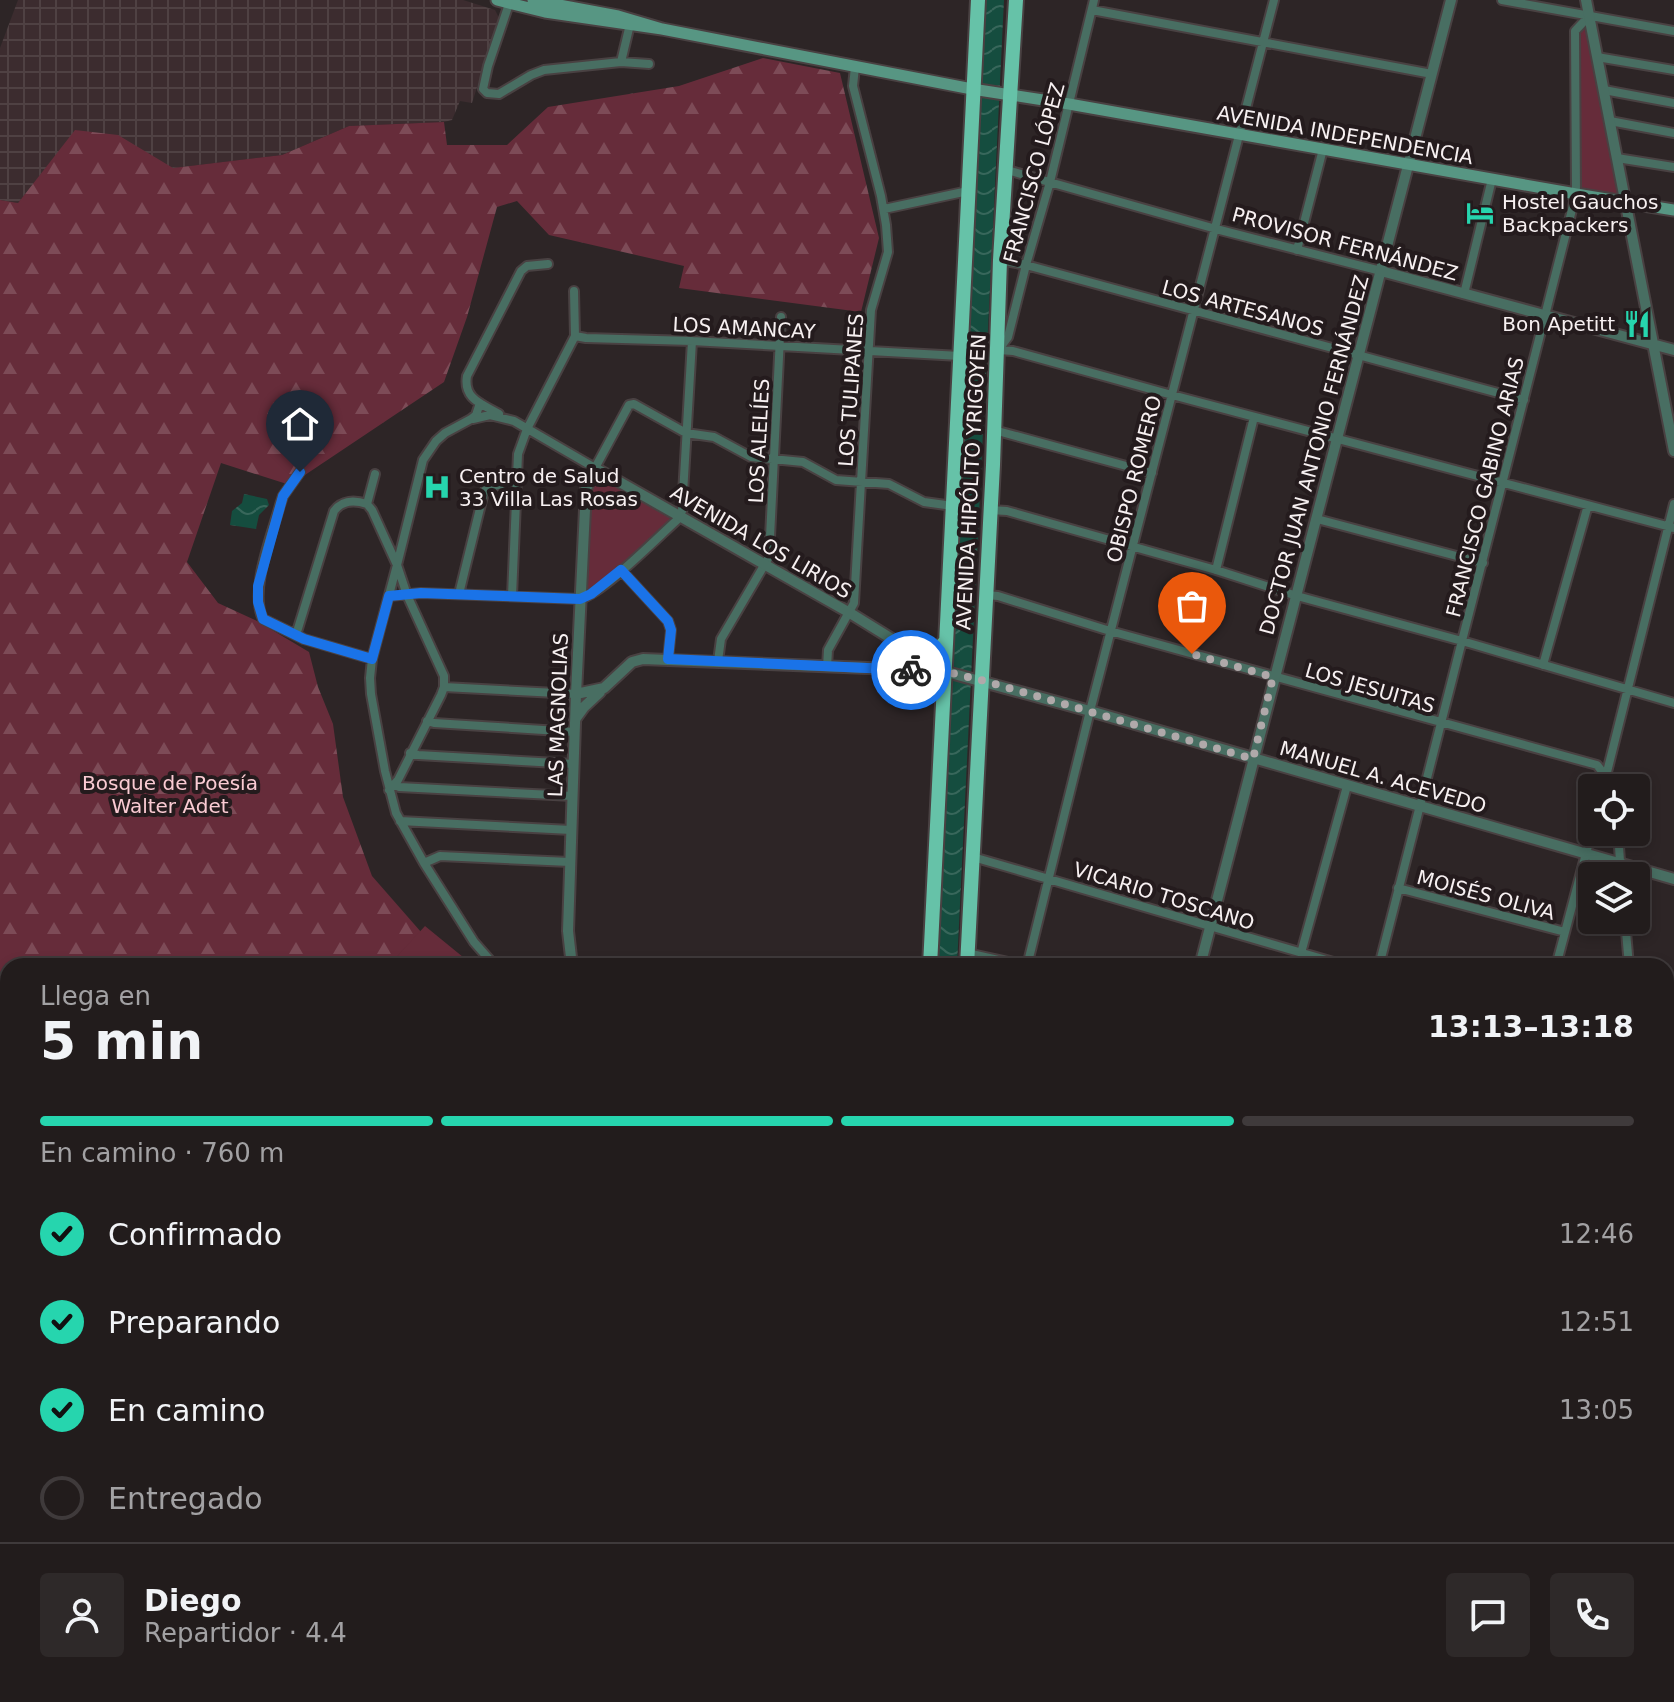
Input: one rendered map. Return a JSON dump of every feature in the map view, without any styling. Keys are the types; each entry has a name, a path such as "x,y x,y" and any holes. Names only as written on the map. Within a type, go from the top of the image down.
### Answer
{"highway":[{"name":"AVENIDA HIPÓLITO YRIGOYEN","path":"930,958 978,0"},
{"name":"AVENIDA HIPÓLITO YRIGOYEN","path":"967,958 1000,260 1016,0"},
{"path":"913,653 934,651 945,642"}],"main road":[{"path":"497,0 545,12 630,23"},
{"path":"533,0 630,23"},
{"name":"AVENIDA INDEPENDENCIA","path":"630,23 972,89 1674,210"}],"street":[{"name":"OBISPO ROMERO","path":"1028,958 1274,0"},
{"name":"DOCTOR JUAN ANTONIO FERNÁNDEZ","path":"1202,958 1451,0"},
{"path":"1502,0 1674,31"},
{"path":"1586,0 1674,451"},
{"path":"510,2 488,66 483,86 487,93 495,95 536,72 621,62 649,64"},
{"path":"1093,5 1263,43 1432,74"},
{"name":"FRANCISCO LÓPEZ","path":"998,350 1008,337 1093,5"},
{"name":"FRANCISCO GABINO ARIAS","path":"1381,958 1576,194 1575,31 1589,16"},
{"path":"621,62 630,23"},
{"path":"1597,57 1674,70"},
{"name":"LOS TULIPANES","path":"827,667 828,650 854,603 872,306 888,258 884,209 853,86 855,67"},
{"path":"1604,90 1674,103"},
{"path":"1610,121 1674,133"},
{"path":"1297,250 1323,149"},
{"path":"1617,158 1674,167"},
{"name":"PROVISOR FERNÁNDEZ","path":"1007,170 1216,229 1674,350"},
{"path":"1464,294 1492,179"},
{"path":"884,209 968,191"},
{"name":"LOS ARTESANOS","path":"1000,260 1524,400"},
{"path":"506,418 469,394 466,382 469,371 521,271 527,266 548,264"},
{"path":"512,596 518,454 527,429 575,336 574,291"},
{"name":"LOS ALELÍES","path":"765,566 769,557 781,317"},
{"name":"LOS AMANCAY","path":"575,336 960,356"},
{"path":"389,596 459,594 580,599 621,570 679,517 683,508 692,341"},
{"path":"998,350 1013,351 1671,528"},
{"path":"480,403 478,412 445,433 423,460 370,670 371,694 393,805 424,863 474,942 488,958"},
{"path":"595,468 631,403 686,433 712,436 754,458 803,462 836,480 889,484 924,502 953,506"},
{"name":"AVENIDA LOS LIRIOS","path":"471,419 490,415 506,418 527,429 850,613 943,671"},
{"path":"1216,570 1254,417"},
{"path":"994,430 1152,473"},
{"name":"LAS MAGNOLIAS","path":"571,958 568,931 580,599 586,489 595,468"},
{"path":"300,472 283,496 258,593 260,613 263,619 296,635 372,659"},
{"path":"367,504 375,474"},
{"path":"459,594 485,490 517,480"},
{"path":"296,635 330,522 338,506 352,501 367,504 386,539 407,595 444,676 444,687 392,788"},
{"path":"1606,774 1671,528 1674,504"},
{"path":"1543,665 1588,505"},
{"path":"990,510 1007,511 1674,703"},
{"path":"1317,519 1483,563"},
{"path":"386,539 395,541 404,537"},
{"path":"718,661 721,639 765,566"},
{"path":"621,570 668,621 671,630 668,659"},
{"name":"LOS JESUITAS","path":"985,595 998,596 1273,677 1597,765 1605,774"},
{"path":"575,720 584,707 637,660 943,671"},
{"name":"MANUEL A. ACEVEDO","path":"943,671 1613,862"},
{"path":"444,687 576,694 604,688"},
{"path":"427,721 575,732"},
{"path":"410,753 574,764"},
{"path":"1301,953 1347,786"},
{"path":"392,788 573,796"},
{"path":"400,821 571,830"},
{"path":"1558,958 1588,846"},
{"path":"424,863 440,856 570,862"},
{"name":"VICARIO TOSCANO","path":"973,857 1319,958"},
{"name":"MANUEL A. ACEVEDO","path":"1650,872 1674,879"},
{"name":"MOISÉS OLIVA","path":"1398,888 1565,932"},
{"path":"1626,934 1628,958"}],"shaded area":[{"path":"18,0 463,0 495,10 499,18 472,103 460,101 452,120 349,126 282,155 173,168 76,130 18,203 0,200 0,48"}],"green space":[{"path":"1587,22 1621,192 1617,197 1583,191 1579,185 1578,33"},
{"name":"Bosque de Poesía Walter Adet","path":"763,58 840,73 879,238 861,312 679,288 684,266 549,235 517,201 497,207 467,317 444,382 290,485 221,463 187,562 218,603 257,621 309,652 318,687 333,724 343,797 372,876 421,932 396,958 0,958 0,200 18,203 75,130 118,135 173,168 282,155 349,126 444,122 447,145 507,145 548,107 679,86"},
{"path":"606,480 671,517 669,524 589,592 584,592 593,482"},
{"path":"425,926 464,958 395,958"}],"water":[{"path":"985,0 1004,0 957,958 937,958"},
{"path":"244,494 267,499 269,505 259,515 256,529 230,525 232,511 242,503"}],"way so far":[{"path":"911,670 943,671 981,680 1253,759 1273,677 1192,654"}],"place":[{"name":"Hostel Gauchos Backpackers","path":"1480,213"},
{"name":"Bon Apetitt","path":"1637,324"},
{"name":"Centro de Salud 33 Villa Las Rosas","path":"437,487"}],"route":[{"path":"300,472 283,496 258,586 258,602 263,619 304,639 372,659 389,596 421,593 580,599 587,597 621,570 671,626 668,659 911,670"}]}
